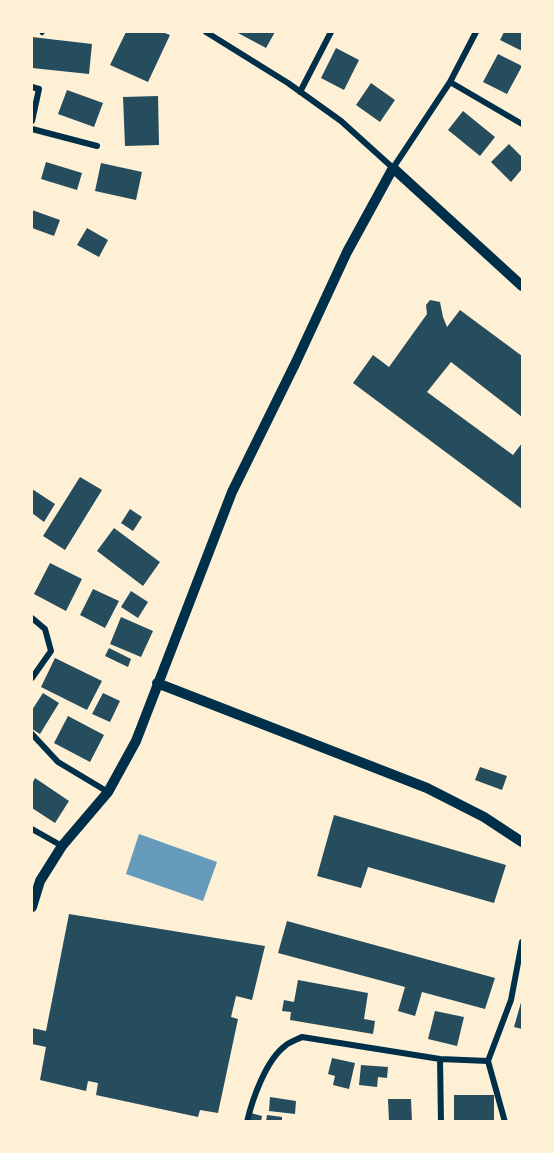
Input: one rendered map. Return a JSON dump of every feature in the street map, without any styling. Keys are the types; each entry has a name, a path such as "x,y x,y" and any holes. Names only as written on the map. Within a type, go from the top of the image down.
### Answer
{"street":[{"path":"206,32 341,121 522,285"},
{"path":"300,92 331,32"},
{"path":"32,907 40,881 62,846 108,792 136,741 232,492 347,252 393,168 450,82 476,32"},
{"path":"450,82 522,124"},
{"path":"32,87 39,89 32,121"},
{"path":"32,129 98,146"},
{"path":"32,618 45,629 51,651 32,678"},
{"path":"157,683 427,788 484,817 522,842"},
{"path":"32,734 58,762 108,792"},
{"path":"32,829 62,846"},
{"path":"505,1122 488,1061 511,1000 522,942"},
{"path":"247,1122 252,1100 273,1060 284,1046 302,1037 440,1059 488,1061"},
{"path":"440,1059 441,1122"}],"water":[{"path":"139,834 217,862 203,901 126,874"}],"building":[{"path":"126,32 162,32 170,35 148,82 110,65"},
{"path":"239,32 275,32 266,48"},
{"path":"504,32 522,32 522,51 500,40"},
{"path":"32,37 92,44 89,74 32,68"},
{"path":"336,48 359,60 344,90 321,78"},
{"path":"498,54 522,66 507,94 483,82"},
{"path":"371,83 395,100 380,122 356,105"},
{"path":"67,90 103,103 94,127 58,114"},
{"path":"158,96 159,145 125,146 123,97"},
{"path":"463,111 495,137 480,156 448,130"},
{"path":"509,144 522,157 522,169 511,182 491,162"},
{"path":"46,162 82,173 77,190 41,179"},
{"path":"101,163 142,172 136,200 95,191"},
{"path":"32,210 60,220 54,236 32,228"},
{"path":"87,228 108,240 99,257 77,245"},
{"path":"430,300 440,302 447,327 460,310 522,356 522,417 451,362 427,392 513,455 522,443 522,509 353,383 373,355 389,367 427,314 426,305"},
{"path":"80,477 102,490 65,550 43,536"},
{"path":"32,489 55,504 44,522 32,513"},
{"path":"130,509 142,517 133,531 121,523"},
{"path":"114,528 160,562 143,586 97,551"},
{"path":"50,563 82,579 66,611 34,594"},
{"path":"93,589 119,601 105,628 80,615"},
{"path":"131,591 148,602 138,618 121,607"},
{"path":"121,617 153,631 141,657 110,644"},
{"path":"109,648 131,659 128,667 105,656"},
{"path":"55,658 102,681 87,710 41,687"},
{"path":"43,693 59,703 40,734 32,729 32,710"},
{"path":"103,693 120,701 110,722 92,714"},
{"path":"68,716 104,735 90,762 54,743"},
{"path":"480,767 507,776 502,790 475,780"},
{"path":"35,778 69,801 55,823 32,808 32,784"},
{"path":"334,815 506,865 494,903 368,867 361,888 317,876"},
{"path":"69,914 265,946 252,1000 236,996 231,1017 238,1019 218,1113 200,1110 198,1117 96,1095 98,1083 88,1081 86,1091 40,1080 46,1047 32,1044 32,1028 46,1031"},
{"path":"287,921 495,978 485,1009 422,992 415,1016 398,1011 405,987 278,953"},
{"path":"298,980 368,993 364,1019 375,1021 373,1034 290,1020 291,1012 282,1011 284,1000 294,1002"},
{"path":"522,999 522,1029 514,1027"},
{"path":"435,1011 464,1017 457,1046 428,1039"},
{"path":"332,1058 355,1063 349,1089 333,1085 335,1076 328,1074"},
{"path":"361,1065 388,1067 387,1078 378,1077 377,1087 359,1085"},
{"path":"454,1095 494,1095 494,1122 454,1122"},
{"path":"270,1097 296,1101 295,1114 269,1111"},
{"path":"388,1099 411,1099 412,1122 389,1122"},
{"path":"251,1113 262,1116 261,1122 249,1122"},
{"path":"267,1115 282,1117 282,1122 266,1122"}]}
